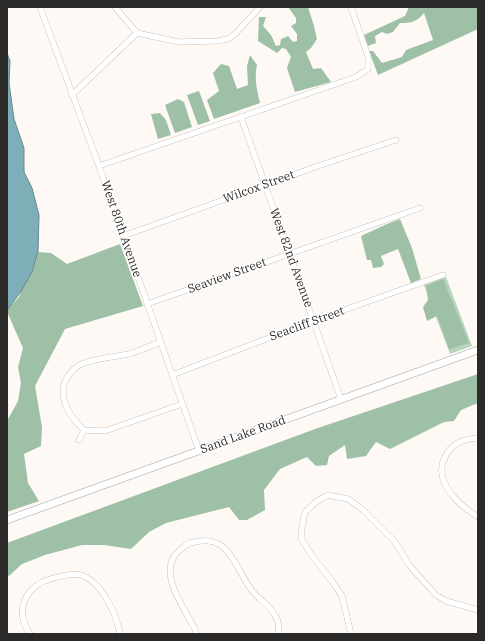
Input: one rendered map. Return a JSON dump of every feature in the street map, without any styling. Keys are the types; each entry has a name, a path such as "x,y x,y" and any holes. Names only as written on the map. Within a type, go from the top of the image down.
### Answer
{"main road":[{"name":"Sand Lake Road","path":"7,520 478,350"}],"street":[{"name":"West 80th Avenue","path":"40,7 99,166 199,451"},
{"path":"115,7 137,33 179,42 217,42 228,39 235,34 260,7"},
{"path":"99,166 356,77 368,69 368,56 351,7"},
{"path":"72,95 137,33"},
{"name":"West 82nd Avenue","path":"241,116 341,400"},
{"name":"Wilcox Street","path":"123,236 396,140"},
{"name":"Seaview Street","path":"147,304 420,208"},
{"name":"Seacliff Street","path":"172,375 313,321 443,275"},
{"path":"160,342 130,353 91,361 79,366 66,379 63,386 63,397 67,410 75,422 84,430 105,431 182,404"},
{"path":"79,440 84,430"},
{"path":"478,438 466,439 455,444 448,452 441,465 443,478 449,491 467,510 478,517"},
{"path":"351,634 342,596 312,556 301,538 305,512 317,501 328,495 348,499 362,509 395,542 409,565 436,595 446,601 478,610"},
{"path":"196,634 195,629 171,583 170,574 171,562 176,553 187,544 202,540 210,541 222,546 227,552 254,592 270,607 277,619 279,628 278,634"},
{"path":"30,634 22,618 22,607 28,594 38,584 55,577 80,574 91,580 100,588 114,614 120,634"}],"green space":[{"path":"288,7 308,7 317,39 311,48 306,52 313,69 321,68 331,82 295,92 287,68 291,57 286,49 282,48 277,53 258,41 259,17 266,17 263,26 271,35 276,46 280,45 281,39 288,36 293,42 297,41 297,34 291,26 296,23 296,18"},
{"path":"409,7 478,7 478,29 378,75 369,51 373,51 382,63 402,57 406,50 433,40 424,13 414,21 400,23 393,32 387,34 382,32 375,36 376,43 368,46 364,35 405,16"},
{"path":"250,55 257,65 256,79 260,103 214,119 207,100 219,91 213,73 221,64 229,66 237,89 248,85 247,66"},
{"path":"199,91 210,121 198,125 187,95"},
{"path":"178,99 184,102 192,127 175,133 165,105"},
{"path":"160,113 166,120 171,135 158,139 151,114"},
{"path":"400,219 412,248 421,279 411,283 398,249 381,256 384,264 381,267 373,268 371,260 367,260 361,236"},
{"path":"120,244 143,306 65,329 35,386 42,427 41,446 24,454 28,483 39,501 7,512 7,421 18,401 21,383 18,367 23,348 8,314 8,308 19,297 32,272 38,252 51,253 67,264"},
{"path":"446,277 472,346 450,354 424,285"},
{"path":"443,279 469,343 449,349 437,316 427,321 423,307 428,300 426,286"},
{"path":"478,374 478,403 461,410 454,421 444,422 390,449 376,442 366,456 347,459 345,445 329,456 327,465 316,466 307,457 280,469 264,490 265,510 247,520 239,520 229,507 166,523 149,532 131,549 104,545 82,545 45,555 22,564 9,576 7,575 7,543 315,429"}],"water":[{"path":"7,53 10,61 9,83 14,119 24,148 24,172 32,188 39,215 38,251 32,272 20,293 7,310"}]}
